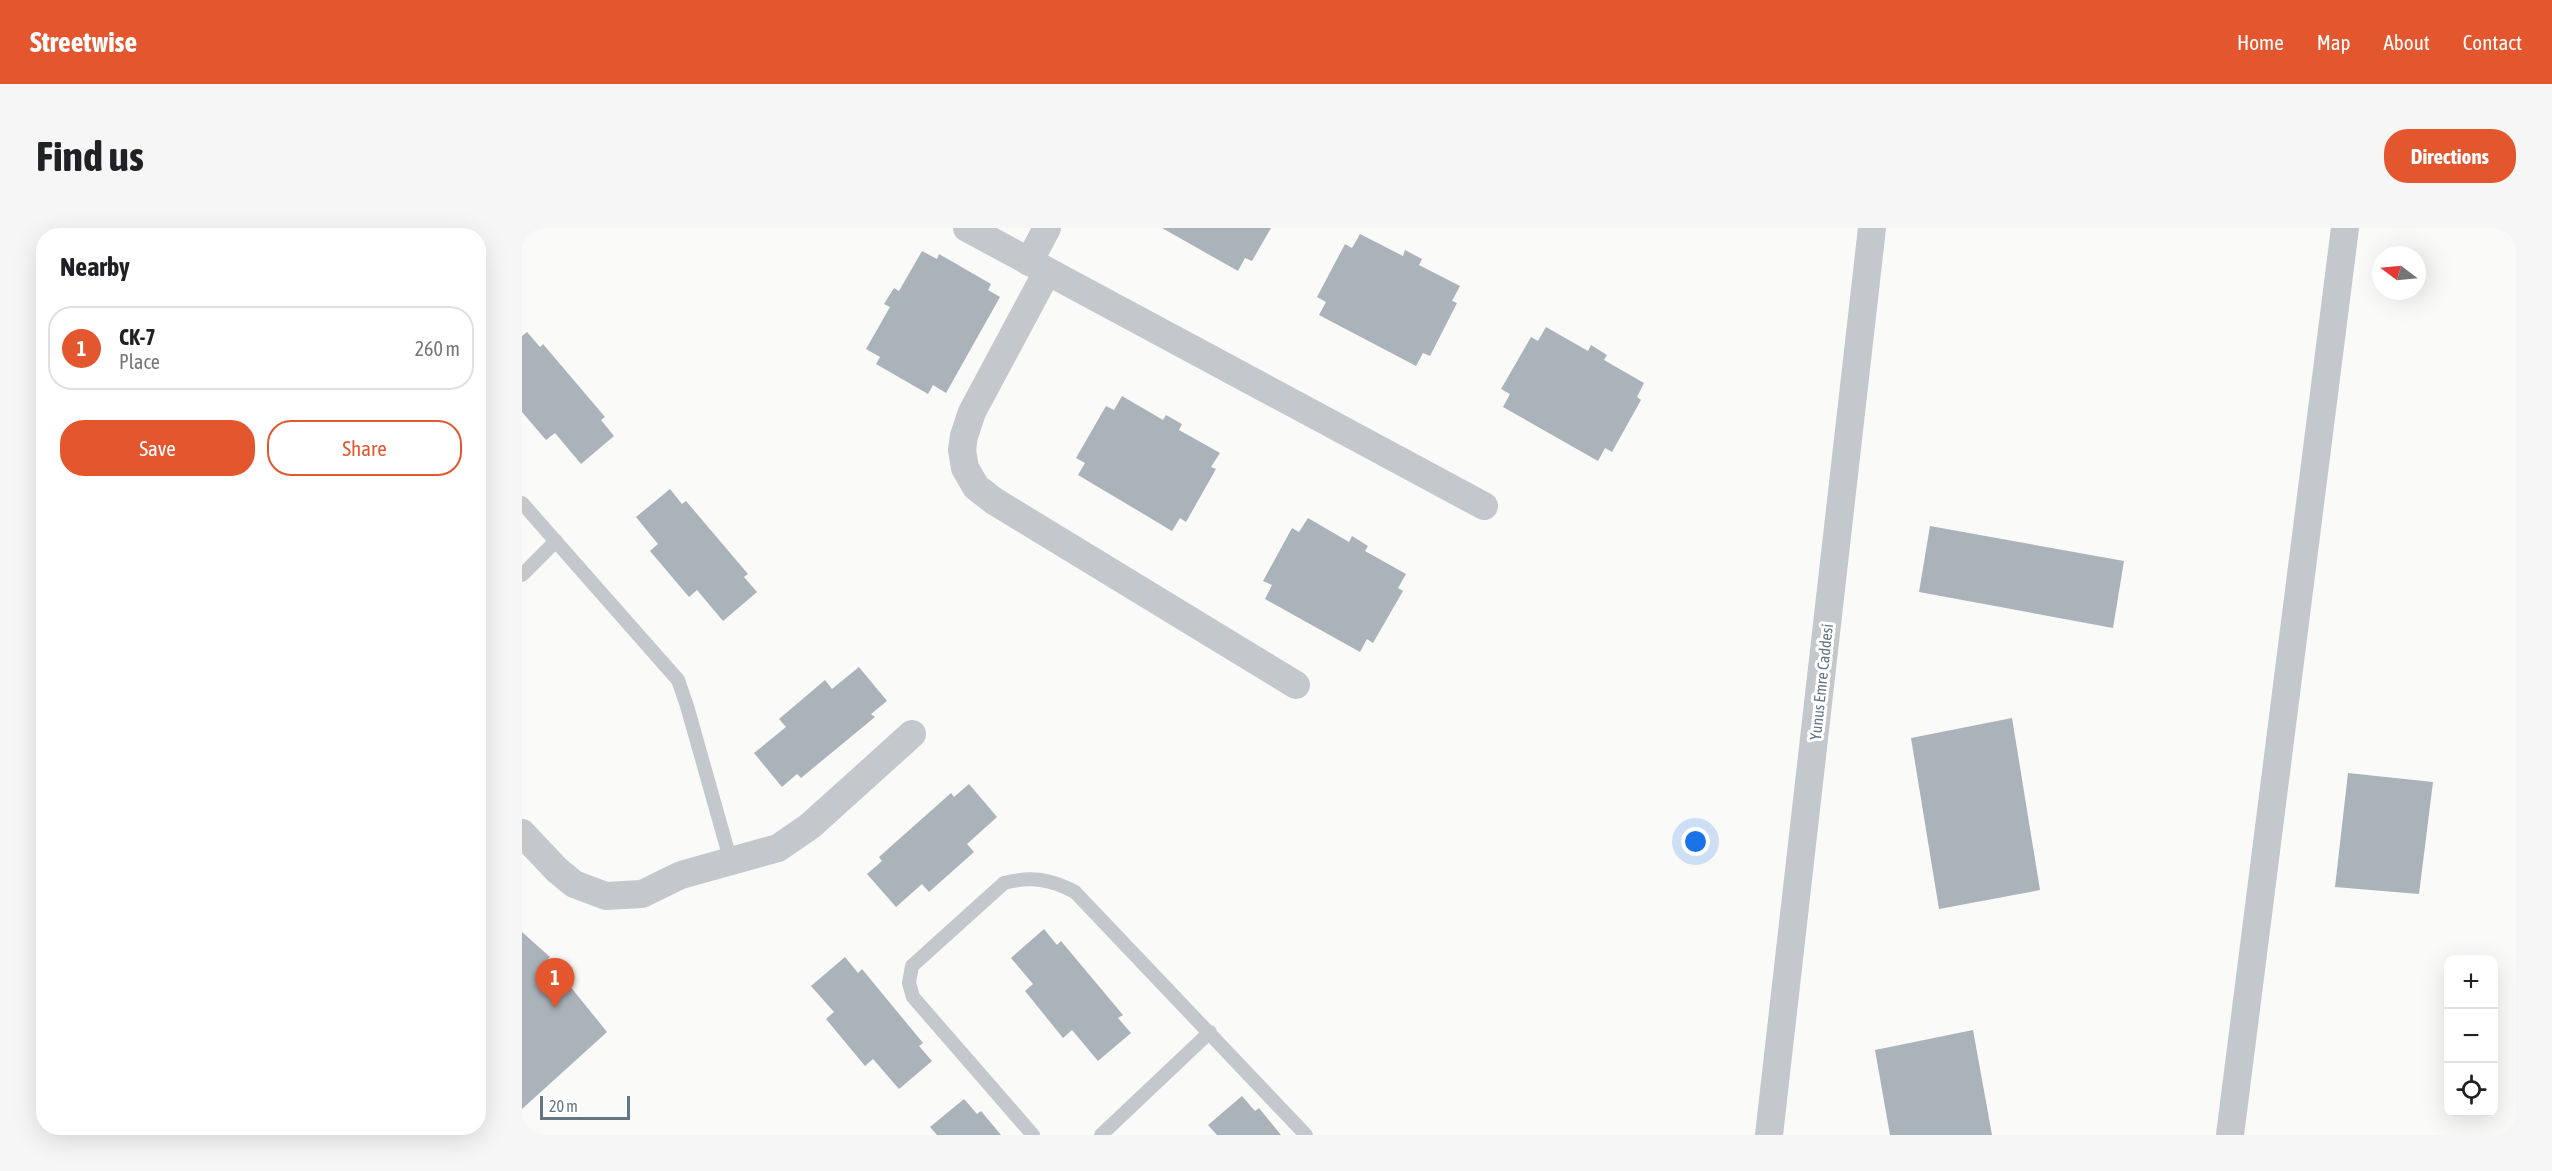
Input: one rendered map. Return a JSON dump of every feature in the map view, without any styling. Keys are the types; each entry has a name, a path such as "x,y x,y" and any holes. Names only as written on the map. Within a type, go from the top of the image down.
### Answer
{"street":[{"path":"967,228 1484,506"},
{"path":"1047,228 1038,267 972,412 962,450 965,468 976,487 994,501 1296,685"},
{"name":"Yunus Emre Caddesi","path":"1769,1135 1872,228"},
{"path":"2230,1135 2345,228"},
{"path":"522,833 556,870 574,884 606,896 642,894 681,875 778,848 810,826 912,735"}],"lane":[{"path":"522,504 678,680 731,862"},
{"path":"522,575 556,541"},
{"path":"1033,1135 913,997 909,983 912,966 1004,883 1022,878 1038,878 1075,892 1306,1135"},
{"path":"1101,1135 1210,1032"}],"building":[{"path":"1162,228 1271,228 1252,261 1245,258 1238,271"},
{"path":"1360,234 1403,256 1405,250 1422,259 1419,265 1460,286 1452,301 1457,303 1430,356 1423,353 1416,366 1319,315 1326,302 1317,297 1345,244 1352,248"},
{"path":"922,251 937,259 939,254 991,284 988,290 1000,297 946,393 933,385 928,394 876,364 880,357 866,349 890,307 884,304 894,288 899,291"},
{"path":"1546,327 1588,351 1591,345 1607,355 1604,360 1644,383 1637,397 1641,400 1612,452 1605,448 1598,461 1503,407 1510,394 1501,389 1531,337 1538,341"},
{"path":"527,332 540,347 543,344 605,417 601,420 614,436 581,464 555,433 546,440 522,412 522,336"},
{"path":"1122,396 1163,420 1166,415 1182,424 1179,430 1220,453 1211,467 1216,469 1186,522 1180,518 1172,531 1078,475 1085,463 1076,458 1106,406 1114,410"},
{"path":"670,489 682,504 686,501 748,574 744,577 757,592 723,621 697,590 689,597 650,551 658,544 636,517"},
{"path":"1308,518 1349,542 1352,536 1368,546 1365,551 1406,574 1398,588 1403,591 1373,643 1367,639 1360,652 1265,599 1272,585 1263,581 1292,528 1299,532"},
{"path":"1930,526 2124,561 2113,628 1919,592"},
{"path":"859,667 887,701 871,714 875,717 801,778 797,774 782,787 754,753 786,727 779,719 825,680 832,689"},
{"path":"2012,718 2040,890 1939,909 1911,738"},
{"path":"2348,773 2433,782 2419,894 2335,887"},
{"path":"969,784 997,817 967,844 974,852 929,892 922,884 896,907 867,874 882,861 879,857 951,793 954,797"},
{"path":"1044,929 1057,945 1061,941 1123,1015 1118,1018 1131,1033 1098,1061 1072,1030 1063,1038 1025,991 1033,984 1011,958"},
{"path":"522,932 550,957 543,965 558,984 565,980 607,1032 522,1109"},
{"path":"845,957 858,973 862,969 923,1043 919,1046 932,1061 899,1089 873,1059 865,1066 826,1019 834,1012 811,986"},
{"path":"1973,1030 1992,1135 1890,1135 1875,1050"},
{"path":"1242,1096 1255,1111 1259,1108 1281,1135 1217,1135 1208,1125"},
{"path":"964,1099 977,1114 981,1111 1001,1135 937,1135 930,1127"}],"place":[{"name":"CK-7","path":"555,1008"}]}
